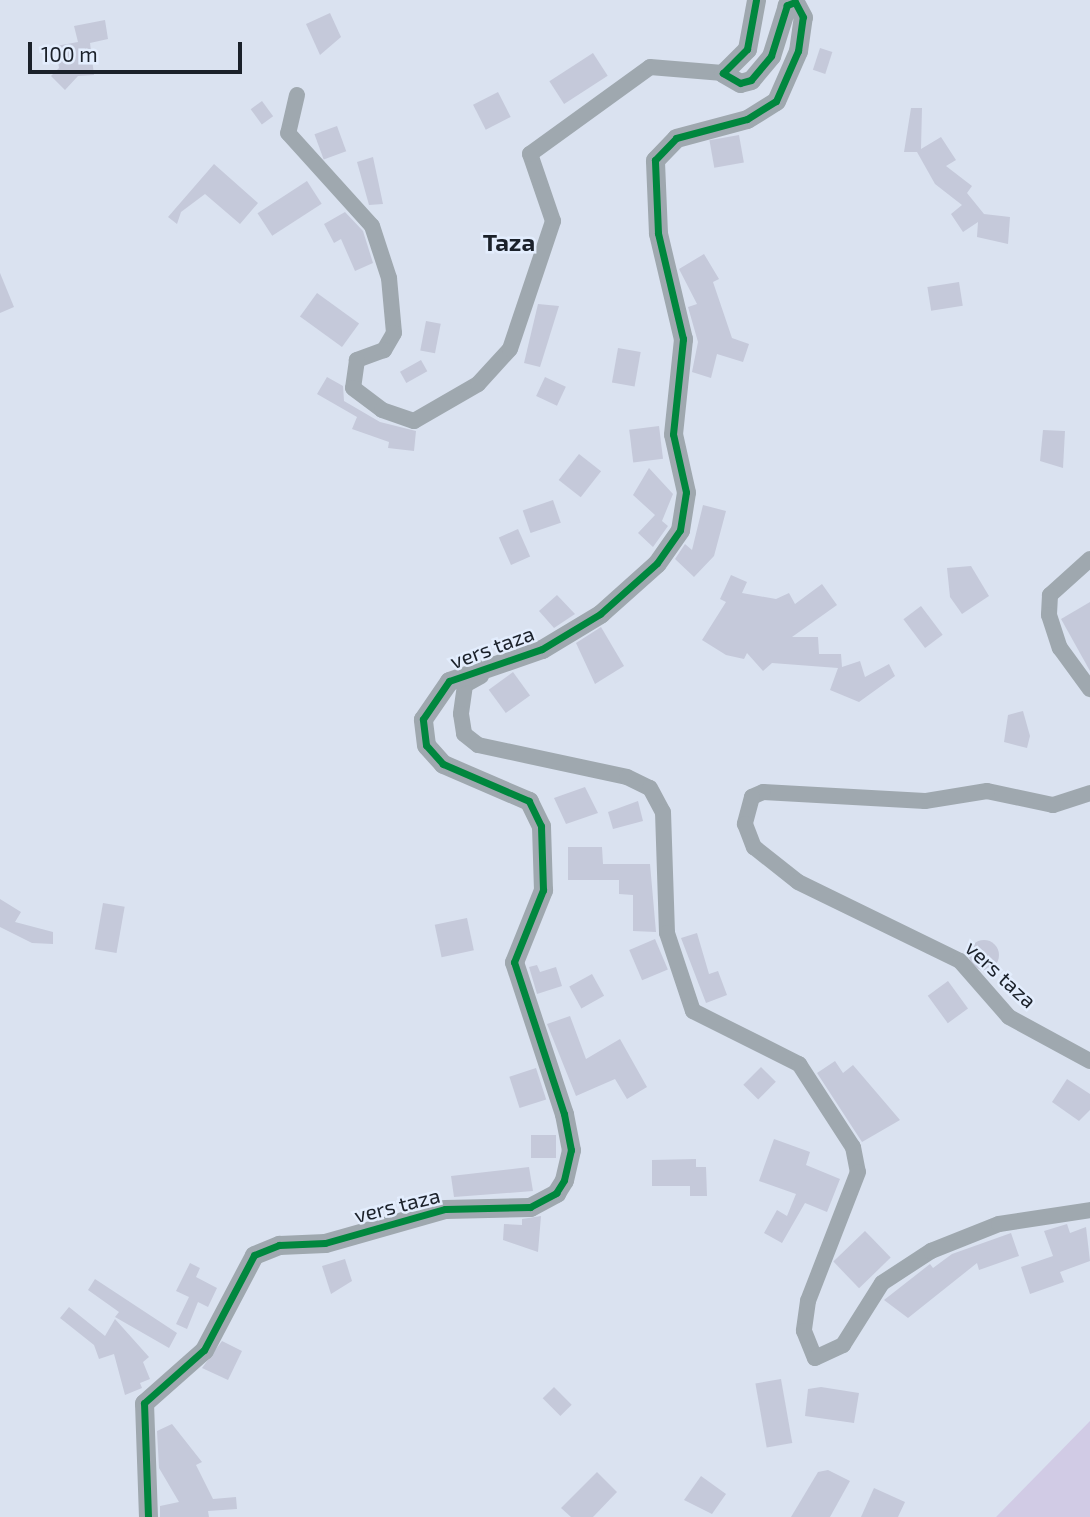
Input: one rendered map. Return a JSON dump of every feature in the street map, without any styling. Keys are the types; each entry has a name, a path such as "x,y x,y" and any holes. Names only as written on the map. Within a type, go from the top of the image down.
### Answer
{"street":[{"path":"297,95 288,133 372,226 389,278 394,333 384,350 357,360 352,388 382,410 414,421 478,384 510,349 553,221 530,154 650,67 723,73 747,49 756,0"},
{"name":"vers taza","path":"148,1517 144,1404 152,1390 204,1350 254,1255 279,1245 325,1243 445,1209 530,1208 556,1193 564,1180 570,1150 564,1114 514,962 544,891 541,826 529,801 443,764 426,745 423,719 449,681 542,649 600,614 657,563 680,530 685,492 673,434 683,339 658,233 655,160 676,138 747,119 776,101 798,51 802,6 787,5 771,56 751,80 740,83 723,73"},
{"path":"1090,559 1050,594 1049,615 1060,648 1090,688"},
{"name":"vers taza","path":"501,664 465,685 464,734 478,745 627,777 650,788 663,812 667,933 693,1011 799,1064 853,1147 858,1172 808,1301 804,1331 815,1358 842,1345 882,1283 931,1251 999,1224 1090,1210"},
{"name":"vers taza","path":"1090,793 1053,805 987,791 925,801 763,792 752,797 746,824 754,847 798,882 960,961 1009,1017 1090,1060"}],"shaded area":[{"path":"1090,1421 1090,1517 996,1517"}],"building":[{"path":"330,13 341,37 320,55 306,24"},
{"path":"105,20 108,39 90,43 94,75 78,76 65,90 51,76 59,68 56,46 78,42 74,26"},
{"path":"820,48 832,52 825,74 813,70"},
{"path":"593,53 608,76 564,104 549,81"},
{"path":"498,92 511,117 486,130 473,105"},
{"path":"262,101 273,116 262,125 251,109"},
{"path":"911,108 922,108 921,149 941,137 956,160 946,166 972,186 967,193 984,214 1010,217 1008,244 977,237 978,222 963,232 951,214 962,205 935,184 917,152 904,152"},
{"path":"337,126 346,151 324,160 314,134"},
{"path":"739,135 744,163 714,168 709,140"},
{"path":"373,157 383,204 369,205 357,162"},
{"path":"214,164 258,203 240,224 205,194 181,212 177,224 168,217"},
{"path":"307,181 322,204 272,236 258,213"},
{"path":"345,212 363,231 373,263 355,271 341,239 334,243 324,224"},
{"path":"704,254 719,279 713,282 732,338 749,344 743,362 717,354 711,378 692,372 698,342 688,307 697,304 679,269"},
{"path":"0,273 14,307 0,313"},
{"path":"959,282 963,306 931,311 927,287"},
{"path":"317,293 359,324 342,347 300,316"},
{"path":"538,304 559,306 540,367 524,363"},
{"path":"426,321 441,324 435,353 420,350"},
{"path":"618,348 641,352 635,386 612,382"},
{"path":"421,360 427,371 406,383 400,372"},
{"path":"327,377 343,386 344,401 380,422 416,431 414,451 388,448 389,442 352,429 357,417 317,394"},
{"path":"545,377 566,387 557,406 536,396"},
{"path":"659,426 663,459 633,462 629,430"},
{"path":"1043,430 1065,431 1063,468 1040,461"},
{"path":"579,454 601,471 581,497 559,480"},
{"path":"649,468 673,494 662,521 668,526 653,547 638,533 655,515 633,495"},
{"path":"553,500 561,523 531,533 523,510"},
{"path":"703,505 726,511 714,556 694,577 675,559 685,544 692,550"},
{"path":"518,529 530,556 511,565 499,538"},
{"path":"971,566 989,596 962,614 950,597 947,568"},
{"path":"731,575 747,582 742,593 776,599 789,593 795,604 822,584 837,605 792,637 818,637 819,654 841,654 842,667 860,661 865,677 889,664 895,676 859,702 830,690 838,668 772,663 763,671 747,653 744,659 726,655 702,640 726,602 720,599"},
{"path":"557,595 575,614 554,628 539,611"},
{"path":"1090,602 1090,671 1061,619"},
{"path":"921,606 943,635 925,648 903,619"},
{"path":"601,627 624,666 595,684 576,643"},
{"path":"513,672 530,695 506,713 489,690"},
{"path":"1023,711 1030,736 1027,748 1004,742 1008,715"},
{"path":"585,787 598,813 566,824 554,798"},
{"path":"638,801 643,821 613,829 608,812"},
{"path":"568,847 602,847 603,864 650,864 656,932 633,931 633,895 619,894 619,880 568,880"},
{"path":"0,899 21,912 15,922 53,932 53,944 32,943 0,927"},
{"path":"103,903 125,907 117,953 95,949"},
{"path":"467,918 474,950 442,957 435,925"},
{"path":"697,933 709,974 718,971 727,995 706,1003 681,938"},
{"path":"655,939 668,969 642,980 629,950"},
{"path":"984,940 995,944 999,955 995,966 984,970 973,966 969,955 973,944"},
{"path":"537,965 540,972 556,967 562,986 537,994 529,967"},
{"path":"592,974 604,996 581,1008 569,987"},
{"path":"948,981 968,1009 948,1023 928,996"},
{"path":"570,1016 586,1059 620,1039 647,1087 627,1099 615,1079 576,1096 547,1024"},
{"path":"835,1061 843,1073 853,1065 900,1120 862,1142 817,1073"},
{"path":"761,1067 776,1082 758,1100 743,1085"},
{"path":"536,1068 546,1099 520,1108 509,1077"},
{"path":"1067,1079 1090,1094 1090,1110 1079,1121 1052,1102"},
{"path":"531,1135 556,1135 556,1158 531,1158"},
{"path":"774,1139 810,1152 806,1165 840,1179 827,1212 805,1203 782,1243 764,1233 777,1210 787,1216 796,1194 759,1181"},
{"path":"696,1159 696,1167 706,1167 707,1196 690,1196 690,1186 652,1186 652,1160"},
{"path":"529,1167 533,1191 454,1197 451,1176"},
{"path":"541,1216 538,1252 503,1240 504,1224 522,1225 522,1219"},
{"path":"1067,1224 1070,1233 1086,1227 1090,1261 1060,1272 1064,1282 1030,1294 1021,1267 1053,1256 1044,1231"},
{"path":"865,1231 891,1258 859,1288 833,1262"},
{"path":"1011,1233 1019,1256 979,1270 977,1263 908,1318 884,1300 930,1264 933,1268 952,1254"},
{"path":"345,1259 352,1281 331,1294 322,1266"},
{"path":"190,1263 200,1268 196,1277 217,1288 208,1307 198,1302 187,1329 176,1324 189,1297 176,1291"},
{"path":"95,1279 177,1333 169,1348 115,1317 119,1312 88,1290"},
{"path":"69,1307 105,1336 115,1319 149,1357 143,1362 150,1379 140,1383 142,1388 125,1395 114,1354 99,1359 94,1345 60,1318"},
{"path":"222,1341 242,1351 228,1380 202,1368"},
{"path":"781,1379 792,1443 767,1448 755,1384"},
{"path":"554,1387 572,1405 560,1416 543,1398"},
{"path":"821,1387 859,1393 854,1423 805,1416 808,1389"},
{"path":"172,1424 202,1462 196,1465 213,1499 236,1497 237,1509 208,1511 209,1517 160,1517 160,1506 179,1502 159,1468 157,1431"},
{"path":"828,1470 850,1481 830,1517 791,1517 818,1472"},
{"path":"597,1472 617,1492 593,1517 571,1517 561,1508"},
{"path":"701,1476 726,1494 712,1514 684,1500"},
{"path":"874,1488 905,1502 898,1517 861,1517"}],"cycle path":[{"path":"148,1517 144,1403 204,1350 254,1255 279,1245 325,1243 445,1209 530,1207 556,1193 564,1180 571,1150 564,1114 514,962 543,890 541,826 529,801 443,764 426,745 423,719 449,681 542,649 600,614 657,563 680,530 686,492 673,434 683,339 658,233 655,160 676,138 747,119 776,101 798,51 803,17 795,2 787,5 771,56 751,80 740,83 723,73 747,49 756,0"}],"district":[{"name":"Taza","path":"509,242"}]}
